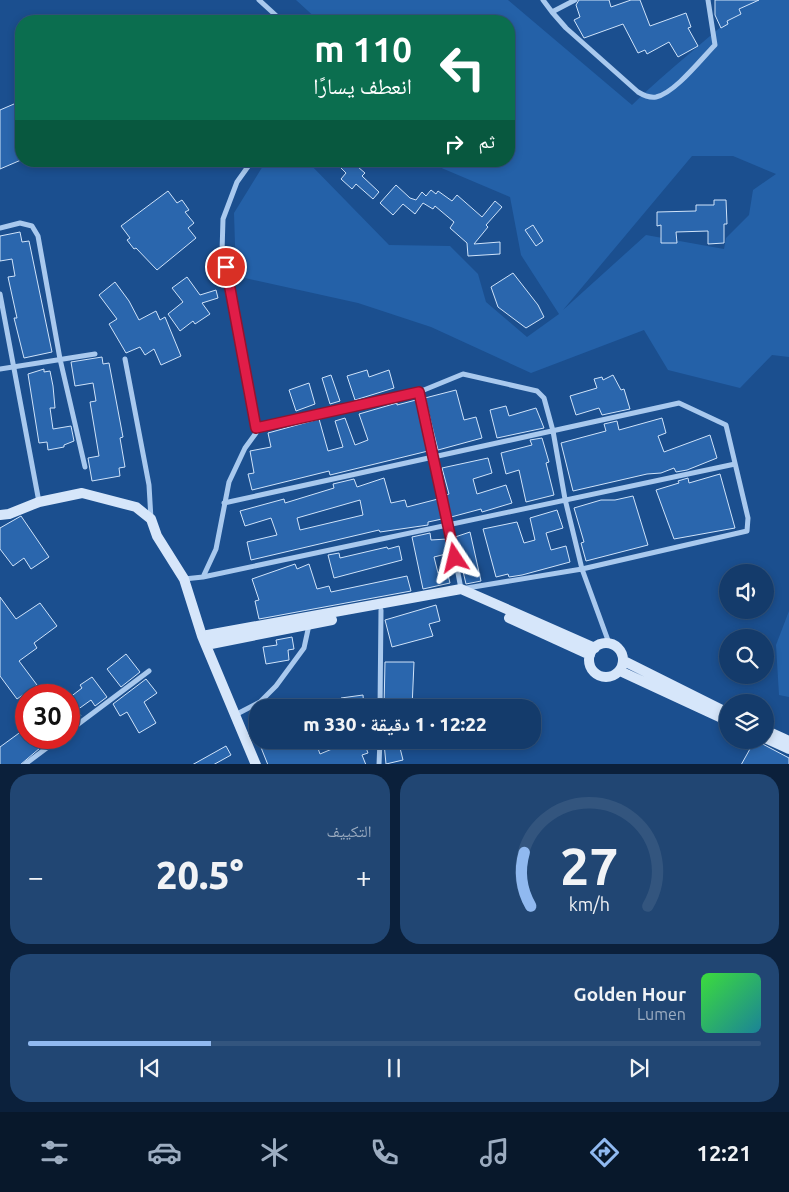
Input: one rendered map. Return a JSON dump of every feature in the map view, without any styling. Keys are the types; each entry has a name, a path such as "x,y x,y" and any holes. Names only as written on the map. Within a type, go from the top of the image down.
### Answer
{"main road":[{"path":"0,515 9,514 39,502 82,493 136,507 151,519 157,536 184,579 204,641 256,764"},
{"path":"204,641 461,590 592,652"},
{"path":"204,641 309,624 458,595 592,652"},
{"path":"609,643 617,646 622,653 622,666 614,676 599,676 593,671 589,663 592,652 609,643"},
{"path":"622,666 719,709"},
{"path":"622,666 719,716"},
{"path":"774,734 789,741"},
{"path":"774,742 789,749"}],"street":[{"path":"260,0 276,15"},
{"path":"543,0 566,28 638,92 644,96 656,97 672,88 715,44 708,0"},
{"path":"552,12 575,0"},
{"path":"203,577 216,549 229,482 256,433 222,252 223,219 237,182 248,167"},
{"path":"0,228 20,223 32,226 38,236 60,359 85,467"},
{"path":"0,294 39,502"},
{"path":"0,369 95,354"},
{"path":"125,359 149,485 151,519"},
{"path":"256,428 419,392 463,374 536,391 544,398 553,431 564,499 582,569 609,643"},
{"path":"224,504 433,456 679,403 726,424 748,518 747,531 582,569 461,590 449,526 433,456 419,392"},
{"path":"184,579 203,577 449,526 564,499 735,464"},
{"path":"380,610 380,699"},
{"path":"235,715 260,702 276,686 304,648 309,624"},
{"path":"80,723 149,671"},
{"path":"24,764 45,749"},
{"path":"379,764 380,749"}],"shaded area":[{"path":"296,0 508,0 632,105 751,0 789,0 789,357 772,355 740,388 668,370 644,330 531,373 431,327 358,303 236,276 234,213 262,167 313,167 389,245 450,246 478,274 486,302 527,337 559,314 521,255 510,197 439,167 515,167 515,15 312,15","holes":["692,156 733,156 776,174 753,190 749,215 726,238 724,249 646,235 563,310"]},
{"path":"789,611 789,697 779,695 776,645"}],"building":[{"path":"579,0 609,0 611,7 631,0 640,0 650,26 686,13 691,27 688,28 698,46 678,57 669,42 647,54 645,50 638,53 623,24 584,38 574,20 580,17 576,5"},
{"path":"715,0 759,0 739,9 741,14 727,21 728,24 721,28 715,15"},
{"path":"15,104 15,163 0,169 0,110"},
{"path":"340,167 358,167 365,173 362,176 379,192 373,199 356,184 352,189 341,179 346,173"},
{"path":"396,185 410,198 416,200 422,192 426,196 431,190 436,194 438,191 452,201 457,195 482,217 495,201 502,207 486,225 488,227 474,244 500,242 500,254 468,256 467,243 450,228 454,222 435,206 433,209 423,203 415,214 403,204 393,215 380,203"},
{"path":"168,191 177,203 182,200 189,210 185,212 194,223 188,228 196,238 157,270 136,248 134,249 127,240 130,238 121,226"},
{"path":"714,200 726,200 727,224 724,224 724,243 708,244 708,231 676,232 677,243 661,243 661,225 657,226 657,212 696,211 696,205 714,205"},
{"path":"533,225 543,241 536,246 525,230"},
{"path":"20,232 22,242 29,241 52,352 24,358 14,318 17,318 8,277 15,276 12,259 0,261 0,236"},
{"path":"513,273 538,305 544,317 526,328 498,307 491,287"},
{"path":"187,277 200,295 216,290 218,298 202,303 210,314 195,324 193,321 180,331 168,314 183,302 172,288"},
{"path":"115,282 129,301 139,320 156,311 160,320 165,317 181,356 161,365 154,349 145,355 140,347 126,353 109,324 117,319 99,295"},
{"path":"102,357 103,364 109,363 123,437 120,438 125,467 119,468 120,476 92,481 88,458 99,456 90,402 96,401 93,383 75,386 71,362"},
{"path":"44,369 44,372 50,371 53,386 55,408 50,408 53,429 71,426 74,441 64,445 64,447 48,450 47,442 39,443 28,374"},
{"path":"367,370 369,377 389,370 394,388 355,400 347,376"},
{"path":"331,375 340,401 330,404 322,378"},
{"path":"613,375 621,390 624,389 630,409 602,415 599,408 576,415 570,396 597,388 594,379 602,377 603,380"},
{"path":"309,383 315,404 296,411 289,390"},
{"path":"456,390 464,420 476,417 482,438 438,450 425,398"},
{"path":"416,400 428,451 330,475 329,471 252,490 248,474 254,473 250,451 271,447 268,433 319,419 328,451 343,447 335,421 345,418 355,445 368,440 359,414 397,403 397,405"},
{"path":"506,406 509,416 536,408 544,428 497,438 490,410"},
{"path":"662,418 666,433 658,436 664,452 710,435 717,458 687,470 676,472 674,468 661,473 647,474 573,491 561,443 606,431 604,424 617,421 619,430"},
{"path":"542,438 549,462 546,463 554,495 526,502 519,470 506,474 501,453 532,445 530,440"},
{"path":"488,458 492,473 473,479 477,494 506,485 512,503 482,512 481,509 451,517 446,495 449,494 442,468"},
{"path":"720,474 735,528 674,539 656,490 679,483 678,481 688,478 689,483"},
{"path":"384,478 391,503 405,500 407,507 438,499 442,519 428,522 428,525 380,532 379,530 251,560 247,542 277,535 271,518 245,526 240,511 284,499 285,503 334,488 333,484 354,479 357,487","holes":["360,500 363,515 300,530 297,518"]},
{"path":"633,496 648,545 586,561 581,543 584,542 574,508 601,500 615,500"},
{"path":"557,510 563,528 546,533 551,550 566,546 570,562 522,575 509,577 508,574 496,577 483,529 517,522 524,543 535,540 530,518"},
{"path":"21,516 49,557 31,569 24,558 13,566 0,549 0,528"},
{"path":"470,532 481,581 466,584 455,537"},
{"path":"430,533 431,540 447,539 450,553 434,557 438,573 447,571 450,583 423,589 412,537"},
{"path":"399,546 402,560 334,578 328,555 339,553 340,558"},
{"path":"295,564 297,569 309,564 317,589 329,586 331,592 407,576 411,591 259,619 255,601 259,600 252,579"},
{"path":"0,597 16,619 40,603 57,626 34,643 37,648 19,661 36,684 15,684 15,696 0,676"},
{"path":"436,605 440,621 429,624 433,636 392,647 385,620"},
{"path":"292,637 294,649 288,650 289,660 266,664 263,647 277,645 276,640"},
{"path":"126,654 140,672 121,687 107,669"},
{"path":"385,662 414,662 412,699 384,699"},
{"path":"92,677 107,697 95,706 91,700 80,708 80,690 82,688 80,685"},
{"path":"146,679 157,693 144,702 156,723 139,733 127,712 120,716 113,704"},
{"path":"363,695 363,699 341,699"},
{"path":"15,736 15,749 39,749 21,764 0,764 0,747"},
{"path":"226,746 231,755 215,764 194,764"},
{"path":"262,749 318,749 320,754 332,749 366,749 368,753 362,755 366,764 268,764"},
{"path":"385,749 400,749 403,760 386,764"},
{"path":"750,749 772,749 789,758 789,764 742,764"}],"route":[{"path":"226,267 233,296 256,428 419,392 455,558"}]}
